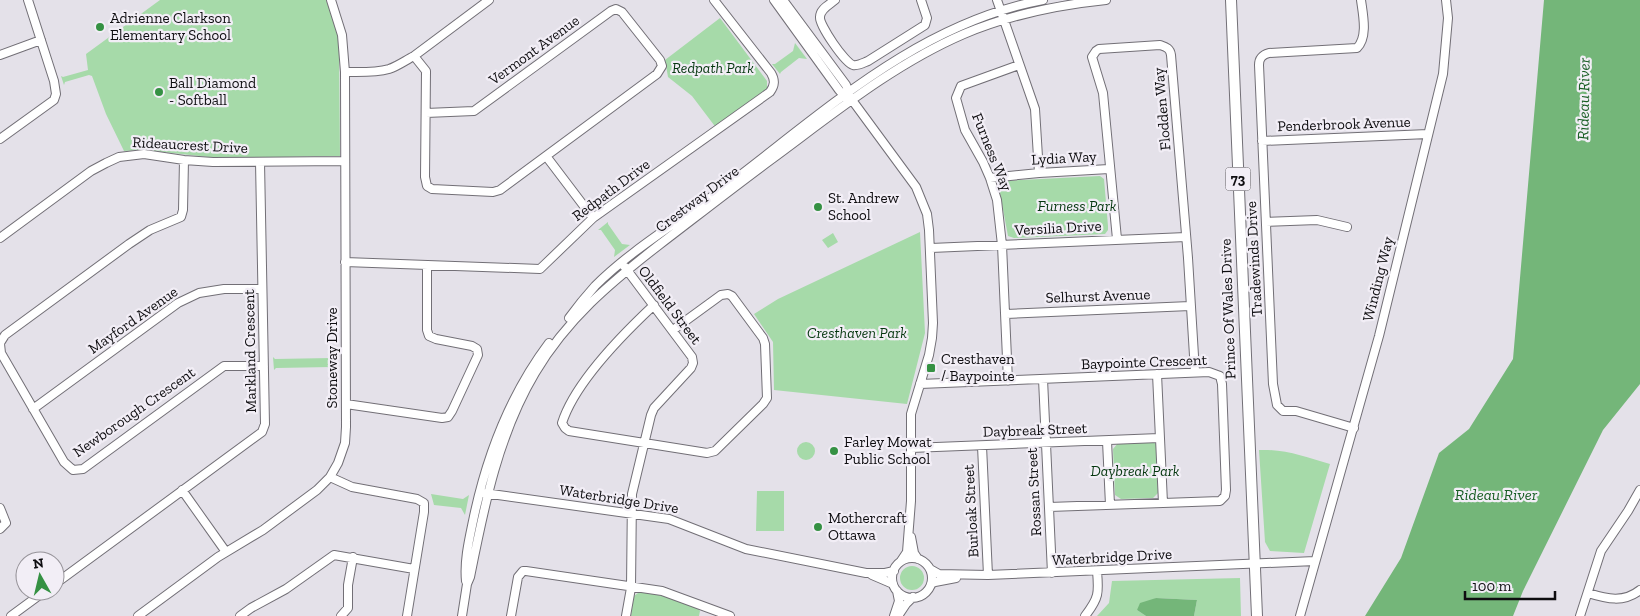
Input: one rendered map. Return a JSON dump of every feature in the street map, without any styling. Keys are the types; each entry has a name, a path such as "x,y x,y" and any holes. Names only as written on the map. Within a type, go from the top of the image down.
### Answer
{"main road":[{"name":"Prince Of Wales Drive","path":"1230,0 1257,616"}],"street":[{"path":"0,139 56,97 54,81 28,0"},
{"path":"345,72 374,71 389,68 414,56 489,0"},
{"name":"Redpath Drive","path":"345,262 540,269 592,218 770,92 775,82 771,73 714,0"},
{"path":"774,0 852,100 916,187 927,214 931,248 934,323 929,355 911,414 911,501 907,552 894,571 899,601 894,616"},
{"path":"783,0 846,93"},
{"path":"835,0 824,8 819,16 820,24 840,53 853,65 868,61 925,25 928,18 921,0"},
{"path":"997,0 1035,109 1039,173"},
{"name":"Crestway Drive","path":"462,616 484,493 516,408 535,372 573,320 624,266 846,93 920,46 957,28 1000,11 1043,0"},
{"name":"Crestway Drive","path":"624,266 852,100 922,56 963,34 1003,20 1036,11 1106,0"},
{"name":"Tradewinds Drive","path":"1354,428 1296,411 1284,411 1277,405 1273,384 1259,59 1269,53 1357,48 1362,43 1361,0"},
{"name":"Winding Way","path":"1300,616 1379,336 1444,67 1448,18 1446,0"},
{"name":"Stoneway Drive","path":"138,616 226,552 251,538 286,514 317,490 330,476 338,463 345,442 345,72 342,35 334,1"},
{"name":"Vermont Avenue","path":"426,113 474,111 610,11 622,12 660,60 662,66 657,74 546,156"},
{"path":"0,55 41,40"},
{"name":"Flodden Way","path":"1117,239 1103,93 1093,54 1099,49 1166,46 1171,55 1195,372"},
{"path":"414,56 426,71 425,177 427,186 432,189 493,192 500,190 546,156 592,218"},
{"name":"Furness Way","path":"1008,381 1002,244 997,200 990,178 965,130 956,98 960,86 1019,65"},
{"name":"Penderbrook Avenue","path":"1262,141 1428,134"},
{"name":"Rideaucrest Drive","path":"0,238 106,163 119,157 144,154 184,160 260,162 345,161"},
{"name":"Newborough Crescent","path":"184,160 183,210 181,217 150,230 129,244 5,335 0,343 1,353 64,462 73,470 83,469 224,366 264,366"},
{"name":"Markland Crescent","path":"65,577 262,432 265,424 260,162"},
{"name":"Lydia Way","path":"990,178 1109,169"},
{"path":"1266,222 1317,220 1347,227"},
{"name":"Versilia Drive","path":"931,248 1186,237"},
{"path":"346,404 442,418 448,416 452,411 478,355 477,349 472,346 436,340 429,336 427,330 427,265"},
{"name":"Oldfield Street","path":"624,266 692,358 693,363 691,368 654,408 651,415 632,494 631,588 626,616"},
{"name":"Mayford Avenue","path":"33,409 178,303 199,293 224,289 262,289"},
{"path":"654,305 616,343 592,373 570,405 562,423 565,428 569,431 707,453 715,451 767,398 765,344 763,338 732,296 728,294 721,294 672,330"},
{"name":"Selhurst Avenue","path":"1006,314 1190,306"},
{"name":"Baypointe Crescent","path":"920,384 1195,372 1216,373 1220,376 1222,384 1226,490 1225,496 1220,500 1049,507"},
{"path":"1157,374 1163,503"},
{"name":"Rossan Street","path":"1043,380 1052,573"},
{"name":"Daybreak Street","path":"911,448 1160,438"},
{"path":"1107,441 1110,505"},
{"name":"Burloak Street","path":"982,446 988,576"},
{"path":"330,476 352,486 417,499 424,503 407,616"},
{"path":"182,490 226,552"},
{"path":"1580,616 1601,551 1640,490"},
{"name":"Waterbridge Drive","path":"484,493 677,521 746,549 866,573 894,571"},
{"path":"0,508 6,523 0,529"},
{"path":"895,586 906,597 913,597 924,593 931,584 932,576 930,569 914,553 909,526"},
{"path":"240,616 286,589 334,554 414,569"},
{"path":"341,616 348,608 348,585 354,557"},
{"path":"902,561 918,559"},
{"path":"1254,564 1315,561"},
{"name":"Waterbridge Drive","path":"930,569 939,574 988,576 1254,564"},
{"path":"511,616 518,577 526,570 631,588 662,591 703,611 730,616"},
{"path":"1084,616 1098,597 1097,571"},
{"name":"Waterbridge Drive","path":"866,573 895,586"},
{"name":"Waterbridge Drive","path":"931,584 938,581 970,576"},
{"path":"1588,593 1611,599 1624,598 1640,590"},
{"path":"898,616 913,597"},
{"path":"11,616 31,601"}],"green space":[{"path":"160,0 326,0 336,26 339,43 340,156 218,158 144,150 124,151 106,114 92,76 89,75 65,82 64,85 61,76 88,70 86,54"},
{"name":"Redpath Park","path":"720,18 767,81 767,92 717,129 692,96 668,77 665,60"},
{"path":"795,43 807,59 799,58 780,74 772,64 775,64 793,51"},
{"name":"Furness Park","path":"1100,176 1104,179 1108,226 1105,234 1014,238 1008,236 999,188 1003,181"},
{"path":"608,222 622,244 630,245 614,257 615,250 601,230 598,230"},
{"name":"Cresthaven Park","path":"920,232 925,333 907,404 774,390 773,342 754,314 778,299"},
{"path":"833,233 838,242 828,248 822,240"},
{"path":"334,355 334,369 331,367 276,368 274,370 273,357 275,359 331,358"},
{"path":"806,442 812,445 815,451 812,457 806,460 800,457 797,451 800,445"},
{"name":"Daybreak Park","path":"1153,442 1156,444 1158,493 1153,498 1121,499 1115,495 1113,449 1118,443"},
{"path":"1259,450 1286,452 1330,464 1304,553 1270,551 1265,542"},
{"path":"757,491 784,491 784,531 756,531"},
{"path":"431,494 463,499 469,495 465,515 461,508 434,505"},
{"path":"912,566 917,567 923,573 923,583 917,589 912,590 907,589 901,583 900,578 901,573 907,567"},
{"path":"1240,578 1241,616 1194,616 1197,600 1156,598 1137,610 1146,616 1097,616 1109,603 1112,581"},
{"path":"642,590 696,606 700,611 699,616 631,616 634,596"}],"water":[{"name":"Rideau River","path":"1544,0 1640,0 1640,384 1603,430 1523,591 1513,616 1365,616 1401,558 1439,453 1469,429 1513,359"},
{"path":"1156,598 1197,600 1194,616 1146,616 1137,610 1140,603"}],"place":[{"name":"Adrienne Clarkson Elementary School","path":"100,27"},
{"name":"Ball Diamond - Softball","path":"159,92"},
{"name":"St. Andrew School","path":"818,207"},
{"name":"Cresthaven / Baypointe","path":"931,368"},
{"name":"Farley Mowat Public School","path":"834,451"},
{"name":"Mothercraft Ottawa","path":"818,527"}]}
